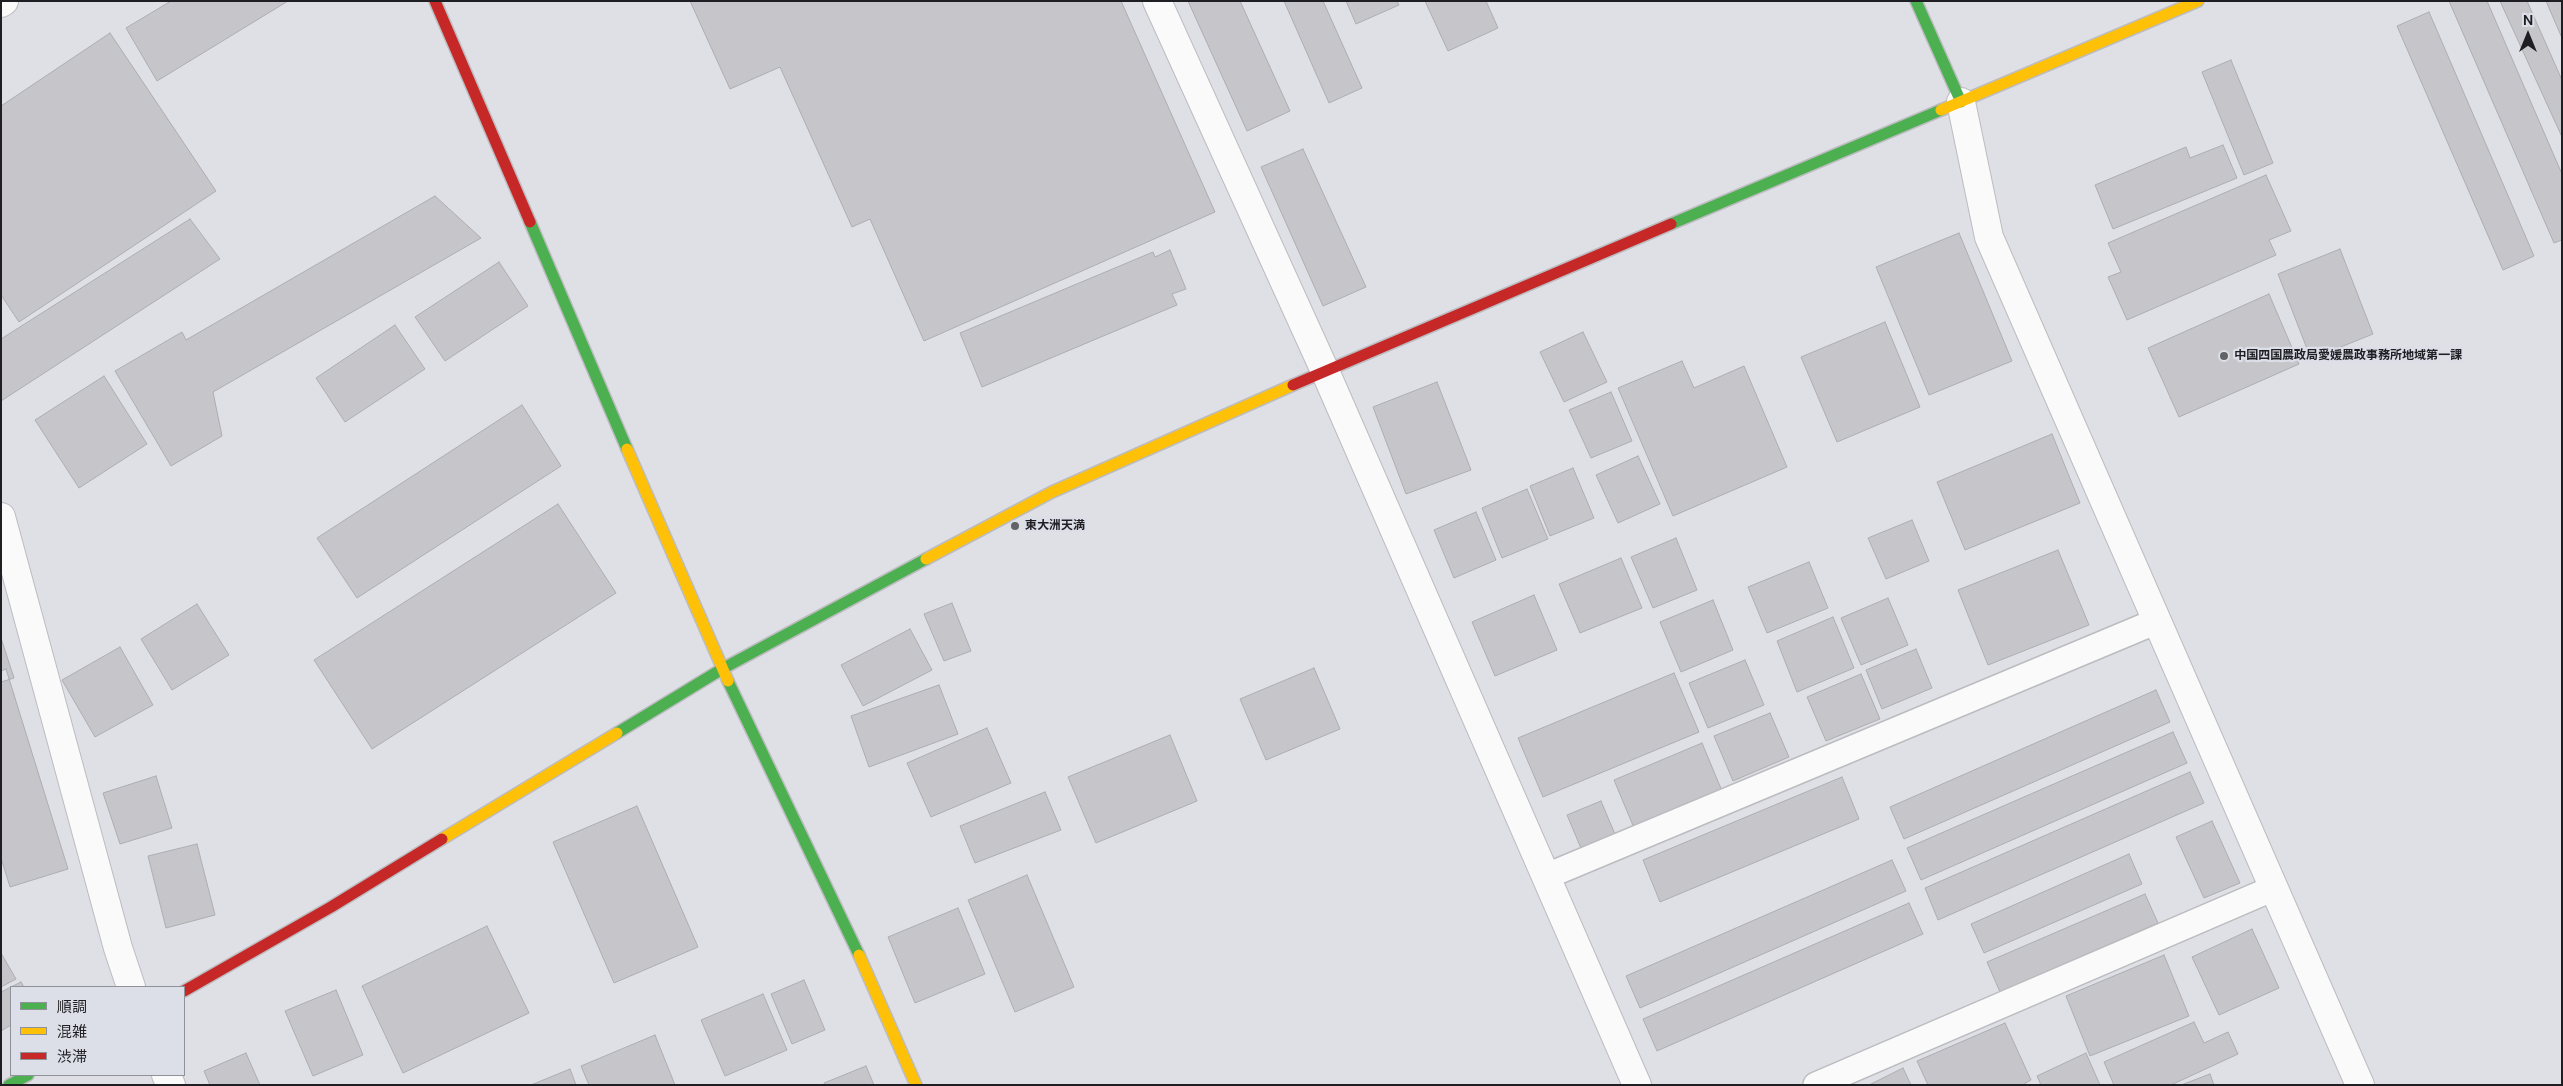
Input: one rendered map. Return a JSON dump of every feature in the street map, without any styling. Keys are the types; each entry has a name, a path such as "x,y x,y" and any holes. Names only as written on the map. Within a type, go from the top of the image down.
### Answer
{"street":[{"path":"435,1 722,669 881,1002 916,1085"},
{"path":"1157,1 1325,371 1547,876 1636,1085"},
{"path":"1916,1 1961,102 1989,237 2360,1085"},
{"path":"185,990 331,907 722,669 1052,492 1325,371 2198,1"},
{"path":"1,517 116,939 131,986"},
{"path":"9,1085 26,1076"}],"lane":[{"path":"1547,876 2157,621"},
{"path":"1816,1085 2274,888"}],"building":[{"path":"171,1 288,1 157,81 126,28"},
{"path":"690,1 1121,1 1215,212 924,341 870,219 852,227 780,67 730,89"},
{"path":"1188,1 1240,1 1290,111 1247,131"},
{"path":"1284,1 1323,1 1362,88 1329,103"},
{"path":"1346,1 1397,1 1399,5 1356,24"},
{"path":"1425,1 1486,1 1498,28 1448,51"},
{"path":"2449,1 2487,1 2562,174 2562,240 2554,243"},
{"path":"2500,1 2527,1 2562,80 2562,137"},
{"path":"2546,1 2562,1 2562,38"},
{"path":"2429,12 2534,256 2503,270 2397,26"},
{"path":"110,33 216,191 19,322 1,295 1,106"},
{"path":"2231,60 2273,163 2244,175 2202,72"},
{"path":"2223,145 2237,178 2113,229 2095,185 2186,147 2190,158"},
{"path":"1303,149 1366,287 1323,306 1261,167"},
{"path":"2266,175 2291,231 2269,240 2276,255 2127,320 2108,277 2121,272 2108,243"},
{"path":"435,196 481,238 213,392 222,436 171,466 115,371 182,332 186,340"},
{"path":"190,219 220,259 1,401 1,339"},
{"path":"1959,233 2012,361 1929,395 1876,267"},
{"path":"2340,249 2373,334 2311,359 2278,274"},
{"path":"1170,250 1186,289 1172,294 1177,305 982,387 960,333 1153,252 1155,257"},
{"path":"499,262 528,306 445,361 415,317"},
{"name":"中国四国農政局愛媛農政事務所地域第一課","path":"2269,294 2299,364 2179,417 2148,348"},
{"path":"1885,322 1920,407 1837,442 1801,357"},
{"path":"395,325 425,369 345,422 316,378"},
{"path":"1583,332 1607,382 1564,402 1540,352"},
{"path":"1682,361 1694,388 1744,366 1787,467 1673,516 1618,388"},
{"path":"104,376 147,444 79,488 35,420"},
{"path":"1437,382 1471,470 1406,494 1373,407"},
{"path":"1611,392 1632,441 1591,458 1569,410"},
{"path":"522,405 561,466 357,598 317,538"},
{"path":"2052,434 2080,503 1965,550 1937,482"},
{"path":"1638,456 1660,504 1618,523 1596,475"},
{"path":"1573,468 1594,518 1550,536 1530,486"},
{"path":"1527,489 1548,539 1502,558 1482,508"},
{"path":"558,504 616,593 372,749 314,660"},
{"path":"1476,512 1496,560 1454,578 1434,530"},
{"path":"1912,520 1929,561 1886,579 1868,538"},
{"path":"1676,538 1697,590 1653,608 1631,557"},
{"path":"2058,550 2089,625 1988,665 1958,590"},
{"path":"1621,558 1642,608 1580,633 1559,584"},
{"path":"1809,562 1828,608 1767,633 1748,587"},
{"path":"1534,595 1557,650 1495,676 1472,622"},
{"path":"1888,598 1908,645 1861,665 1841,618"},
{"path":"1713,600 1733,650 1681,672 1660,622"},
{"path":"952,603 971,651 944,661 924,614"},
{"path":"197,604 229,655 172,690 141,639"},
{"path":"1833,617 1854,668 1797,692 1777,641"},
{"path":"910,629 932,670 863,706 841,665"},
{"path":"1,638 14,678 1,682"},
{"path":"120,647 153,705 95,737 62,680"},
{"path":"1916,649 1932,688 1882,709 1866,670"},
{"path":"1745,660 1764,705 1708,728 1689,683"},
{"path":"1314,668 1340,729 1266,760 1240,699"},
{"path":"6,669 68,869 10,887 1,858 1,671"},
{"path":"1674,673 1699,732 1543,797 1518,738"},
{"path":"1861,674 1880,719 1826,741 1807,697"},
{"path":"939,685 958,734 869,767 851,716"},
{"path":"2156,690 2170,722 1904,839 1890,807"},
{"path":"1770,713 1789,757 1733,781 1714,736"},
{"path":"987,728 1011,783 931,817 907,763"},
{"path":"2173,732 2187,763 1921,880 1907,848"},
{"path":"1170,735 1197,801 1096,843 1068,777"},
{"path":"1702,743 1722,791 1634,828 1614,780"},
{"path":"2190,772 2204,803 1938,920 1925,888"},
{"path":"156,776 172,828 120,844 103,793"},
{"path":"1842,777 1859,819 1660,902 1643,860"},
{"path":"1045,792 1061,830 975,863 960,826"},
{"path":"1601,801 1617,839 1583,853 1567,815"},
{"path":"637,806 698,947 614,983 553,842"},
{"path":"2212,821 2240,883 2204,898 2176,837"},
{"path":"197,844 215,915 166,928 148,856"},
{"path":"2129,854 2142,884 1984,953 1971,924"},
{"path":"1892,860 1906,891 1640,1008 1626,976"},
{"path":"1027,875 1074,987 1015,1012 968,900"},
{"path":"2145,894 2158,923 2000,992 1987,962"},
{"path":"1909,903 1923,934 1657,1051 1643,1019"},
{"path":"958,908 985,974 915,1003 888,937"},
{"path":"487,926 529,1013 403,1073 362,986"},
{"path":"2252,929 2279,988 2219,1015 2192,957"},
{"path":"1,953 16,979 1,987"},
{"path":"2164,955 2189,1016 2090,1056 2066,996"},
{"path":"804,980 825,1030 792,1044 771,994"},
{"path":"21,982 23,986 13,986"},
{"path":"10,988 10,1026 1,1031 1,992"},
{"path":"336,990 363,1055 313,1076 285,1011"},
{"path":"763,994 787,1050 725,1076 701,1020"},
{"path":"2194,1022 2204,1043 2228,1032 2238,1054 2171,1085 2114,1085 2104,1062"},
{"path":"2005,1023 2031,1080 2022,1085 1928,1085 1917,1061"},
{"path":"655,1035 675,1085 589,1085 581,1066"},
{"path":"246,1053 260,1085 210,1085 204,1071"},
{"path":"2086,1053 2100,1085 2041,1085 2037,1076"},
{"path":"866,1066 874,1085 825,1085 824,1083"},
{"path":"1903,1068 1911,1085 1869,1085"},
{"path":"570,1069 576,1085 531,1085"},
{"path":"2210,1074 2214,1085 2181,1085"}],"traffic: fast":[{"path":"1916,1 1961,102"},
{"path":"1671,224 1941,110"},
{"path":"530,222 627,449"},
{"path":"617,733 722,669 926,559"},
{"path":"728,681 859,955"},
{"path":"9,1085 26,1076"}],"traffic: slow":[{"path":"1941,110 2198,1"},
{"path":"926,559 1052,492 1293,385"},
{"path":"627,449 728,681"},
{"path":"442,839 617,733"},
{"path":"859,955 916,1085"}],"traffic: jam":[{"path":"435,1 530,222"},
{"path":"1293,385 1671,224"},
{"path":"185,990 331,907 442,839"}],"place":[{"name":"中国四国農政局愛媛農政事務所地域第一課","path":"2224,356"},
{"name":"東大洲天満","path":"1015,526"}]}
